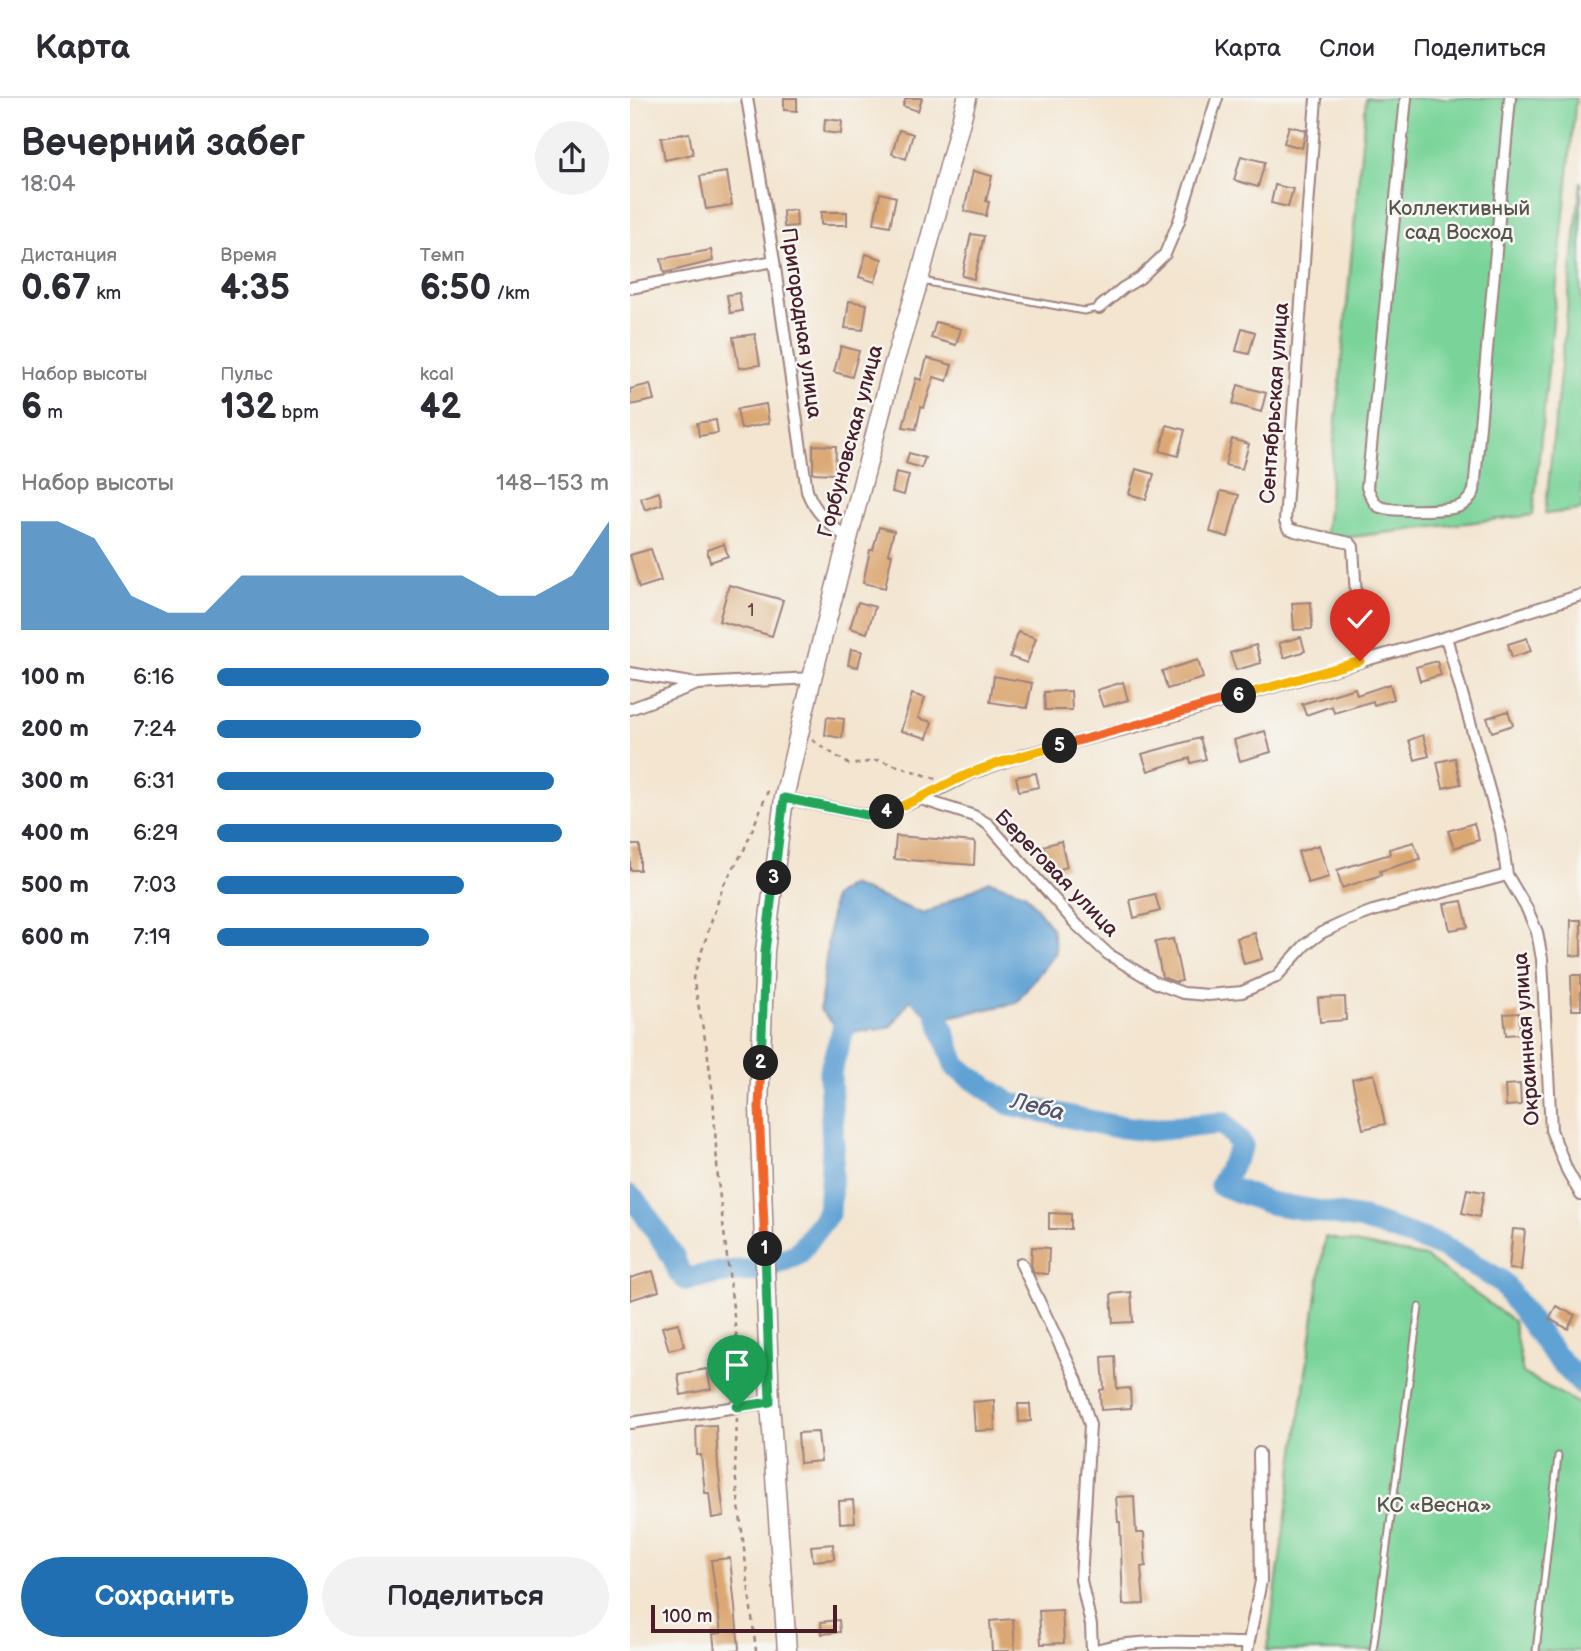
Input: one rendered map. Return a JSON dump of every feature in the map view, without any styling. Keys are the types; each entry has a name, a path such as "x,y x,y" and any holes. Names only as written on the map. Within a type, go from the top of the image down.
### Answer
{"main road":[{"name":"Горбуновская улица","path":"787,1651 770,1402 759,1107 765,951 784,798 812,678 891,373 919,280 967,98"}],"street":[{"name":"Пригородная улица","path":"747,98 807,491 811,503 821,517 847,538"},
{"path":"1099,308 1140,278 1165,254 1179,221 1217,98"},
{"name":"Сентябрьская улица","path":"1316,98 1285,521 1288,528 1295,531 1350,543 1353,547 1360,661"},
{"path":"1406,98 1367,487 1371,499 1379,507 1391,509 1450,509 1471,499 1474,491 1510,98"},
{"path":"630,288 774,261"},
{"path":"784,798 866,815 883,813 921,799 970,774 1023,755 1137,726 1446,638 1581,595"},
{"name":"Окраинная улица","path":"1446,638 1501,832 1507,875 1527,909 1540,947 1551,1130 1567,1170 1581,1195"},
{"path":"630,673 697,684 812,678"},
{"path":"630,709 697,684"},
{"name":"Береговая улица","path":"921,799 974,816 988,824 1091,940 1108,954 1156,983 1184,993 1208,995 1242,992 1276,977 1305,945 1321,933 1349,920 1507,875"},
{"path":"1021,1263 1077,1381 1090,1425 1081,1580 1091,1625 1093,1651 1105,1647 1163,1642 1247,1647 1261,1581 1259,1453"},
{"path":"630,1423 770,1402"}],"lane":[{"path":"919,280 1084,311 1099,308"},
{"path":"1373,1651 1419,1307"},
{"path":"1536,1651 1558,1456"}],"path":[{"path":"800,732 850,765 879,760 951,784"},
{"path":"756,1651 735,1472 740,1367 718,1181 713,1095 707,1048 692,978 723,886 744,850 771,784"}],"green space":[{"name":"Коллективный сад Восход","path":"1366,98 1576,98 1533,515 1325,540"},
{"path":"1581,181 1581,510 1545,514"},
{"name":"КС «Весна»","path":"1325,1237 1425,1257 1513,1321 1523,1373 1581,1405 1581,1651 1267,1651"}],"water":[{"path":"989,881 1025,893 1052,928 1056,952 1016,1003 934,1020 910,1000 891,1027 843,1034 820,1010 833,897 850,885 924,914"}],"building":[{"path":"784,98 797,98 797,111 784,110"},
{"path":"906,98 922,98 918,111 903,106"},
{"path":"825,119 842,121 841,134 824,132"},
{"path":"1289,126 1306,130 1302,148 1284,143"},
{"path":"899,130 913,134 906,159 892,154"},
{"path":"689,133 693,154 665,160 661,138"},
{"path":"1241,156 1265,162 1258,187 1234,180"},
{"path":"973,171 992,176 986,201 989,202 986,216 964,211"},
{"path":"727,172 732,205 706,209 700,176"},
{"path":"1275,185 1293,189 1288,207 1271,203"},
{"path":"880,193 896,197 890,226 874,223"},
{"path":"796,210 797,226 784,227 783,211"},
{"path":"821,212 847,212 847,225 821,225"},
{"path":"971,234 984,236 974,279 962,276"},
{"path":"711,250 713,261 664,273 661,259"},
{"path":"866,254 882,259 875,282 859,277"},
{"path":"739,293 742,311 730,313 727,295"},
{"path":"849,301 867,304 863,330 845,328"},
{"path":"936,322 961,329 956,345 931,338"},
{"path":"1242,328 1255,332 1249,354 1236,351"},
{"path":"755,334 760,365 739,368 733,337"},
{"path":"841,346 859,351 852,377 834,372"},
{"path":"927,358 952,365 947,381 934,377 924,408 921,407 916,429 903,427 916,378 921,380"},
{"path":"650,384 654,400 630,405 630,389"},
{"path":"1238,385 1266,393 1261,412 1233,404"},
{"path":"766,404 769,423 741,429 737,409"},
{"path":"716,420 718,433 699,436 697,423"},
{"path":"1167,425 1185,430 1178,456 1160,451"},
{"path":"1232,439 1249,444 1242,469 1225,465"},
{"path":"813,445 836,446 835,474 813,473"},
{"path":"909,453 925,458 921,468 906,463"},
{"path":"1136,469 1154,474 1146,499 1129,494"},
{"path":"896,472 909,475 904,495 892,492"},
{"path":"1221,491 1239,495 1228,537 1210,532"},
{"path":"659,492 662,504 645,510 641,498"},
{"path":"879,527 894,531 888,554 892,554 885,588 863,583 870,550 873,550"},
{"path":"724,544 728,556 710,562 707,550"},
{"path":"651,549 661,581 639,588 630,555"},
{"path":"729,585 783,600 772,636 719,621"},
{"path":"858,602 875,607 867,633 850,628"},
{"path":"1311,602 1312,629 1294,630 1292,603"},
{"path":"1018,632 1036,638 1027,663 1010,657"},
{"path":"1301,637 1305,651 1284,658 1279,643"},
{"path":"1527,638 1531,651 1512,657 1508,644"},
{"path":"1256,645 1261,663 1236,670 1230,653"},
{"path":"851,649 862,651 858,667 848,665"},
{"path":"1198,660 1203,678 1167,689 1162,671"},
{"path":"1437,661 1441,675 1420,681 1416,667"},
{"path":"994,676 1032,683 1027,708 990,702"},
{"path":"1123,682 1128,700 1103,707 1097,690"},
{"path":"1390,684 1394,699 1374,705 1373,701 1334,713 1332,706 1306,715 1302,704 1355,688 1357,695"},
{"path":"1071,691 1072,710 1045,710 1044,692"},
{"path":"912,694 925,698 918,718 932,722 927,738 901,731"},
{"path":"1508,711 1513,725 1492,732 1487,718"},
{"path":"827,717 844,719 842,738 825,735"},
{"path":"1265,731 1271,752 1240,761 1234,740"},
{"path":"1423,735 1429,756 1415,760 1409,740"},
{"path":"1200,738 1206,759 1191,763 1190,758 1148,771 1142,754"},
{"path":"1455,758 1461,784 1443,788 1437,762"},
{"path":"1036,773 1039,787 1019,791 1016,777"},
{"path":"1474,823 1479,840 1454,848 1448,831"},
{"path":"896,836 975,842 974,865 894,859"},
{"path":"1061,841 1067,867 1049,872 1043,846"},
{"path":"1414,842 1420,859 1380,871 1381,875 1342,888 1337,870 1390,854 1389,849"},
{"path":"630,845 640,845 640,870 630,870"},
{"path":"1319,845 1329,877 1308,883 1298,852"},
{"path":"1155,894 1160,911 1134,918 1130,900"},
{"path":"1462,901 1468,927 1450,930 1444,904"},
{"path":"1571,920 1581,920 1581,956 1570,955"},
{"path":"1255,933 1262,959 1244,964 1237,938"},
{"path":"1173,939 1182,981 1176,982 1162,977 1155,942"},
{"path":"1571,975 1581,975 1581,1010 1572,1010"},
{"path":"1345,997 1346,1020 1320,1022 1318,998"},
{"path":"1519,1013 1520,1034 1506,1035 1504,1014"},
{"path":"1374,1074 1385,1124 1363,1129 1352,1079"},
{"path":"1520,1084 1521,1105 1506,1106 1505,1085"},
{"path":"1467,1189 1484,1192 1479,1217 1462,1213"},
{"path":"1049,1213 1071,1214 1071,1229 1049,1229"},
{"path":"1513,1229 1525,1230 1521,1270 1509,1269"},
{"path":"1032,1247 1049,1248 1048,1274 1034,1273 1031,1265"},
{"path":"653,1271 659,1291 630,1300 630,1278"},
{"path":"1131,1292 1133,1322 1113,1323 1111,1294"},
{"path":"1556,1306 1575,1315 1568,1329 1549,1319"},
{"path":"678,1323 684,1346 669,1350 662,1327"},
{"path":"1115,1356 1117,1389 1130,1388 1131,1408 1101,1410 1100,1390 1104,1389 1102,1357"},
{"path":"707,1369 711,1389 681,1395 678,1374"},
{"path":"994,1400 995,1430 975,1431 973,1402"},
{"path":"1018,1404 1030,1404 1031,1421 1019,1422"},
{"path":"716,1425 724,1516 712,1518 709,1493 705,1493 701,1455 697,1455 696,1426"},
{"path":"818,1432 821,1461 800,1463 798,1433"},
{"path":"1134,1496 1136,1533 1144,1533 1146,1566 1141,1567 1144,1604 1123,1605 1120,1522 1116,1497"},
{"path":"853,1500 855,1522 840,1523 839,1501"},
{"path":"833,1544 834,1559 813,1561 811,1546"},
{"path":"730,1558 739,1648 738,1651 715,1651 713,1634 721,1633 711,1560"},
{"path":"1062,1610 1064,1643 1041,1644 1039,1611"},
{"path":"1013,1619 1015,1651 992,1651 990,1621"},
{"path":"839,1620 840,1632 822,1634 821,1622"}],"waterway":[{"name":"Леба","path":"922,996 934,1005 956,1067 1010,1104 1113,1126 1149,1130 1223,1123 1242,1145 1221,1185 1269,1203 1363,1219 1442,1246 1501,1281 1553,1353 1581,1383"},
{"name":"Леба","path":"630,1196 636,1201 673,1256 679,1272 686,1279 725,1272 759,1270 798,1254 829,1212 833,1148 830,1072 844,1026 858,1007"}],"route":[{"path":"737,1407 770,1402 759,1107 765,951 784,798 866,815 883,813 921,799 970,774 1023,755 1137,726 1360,661"}]}
